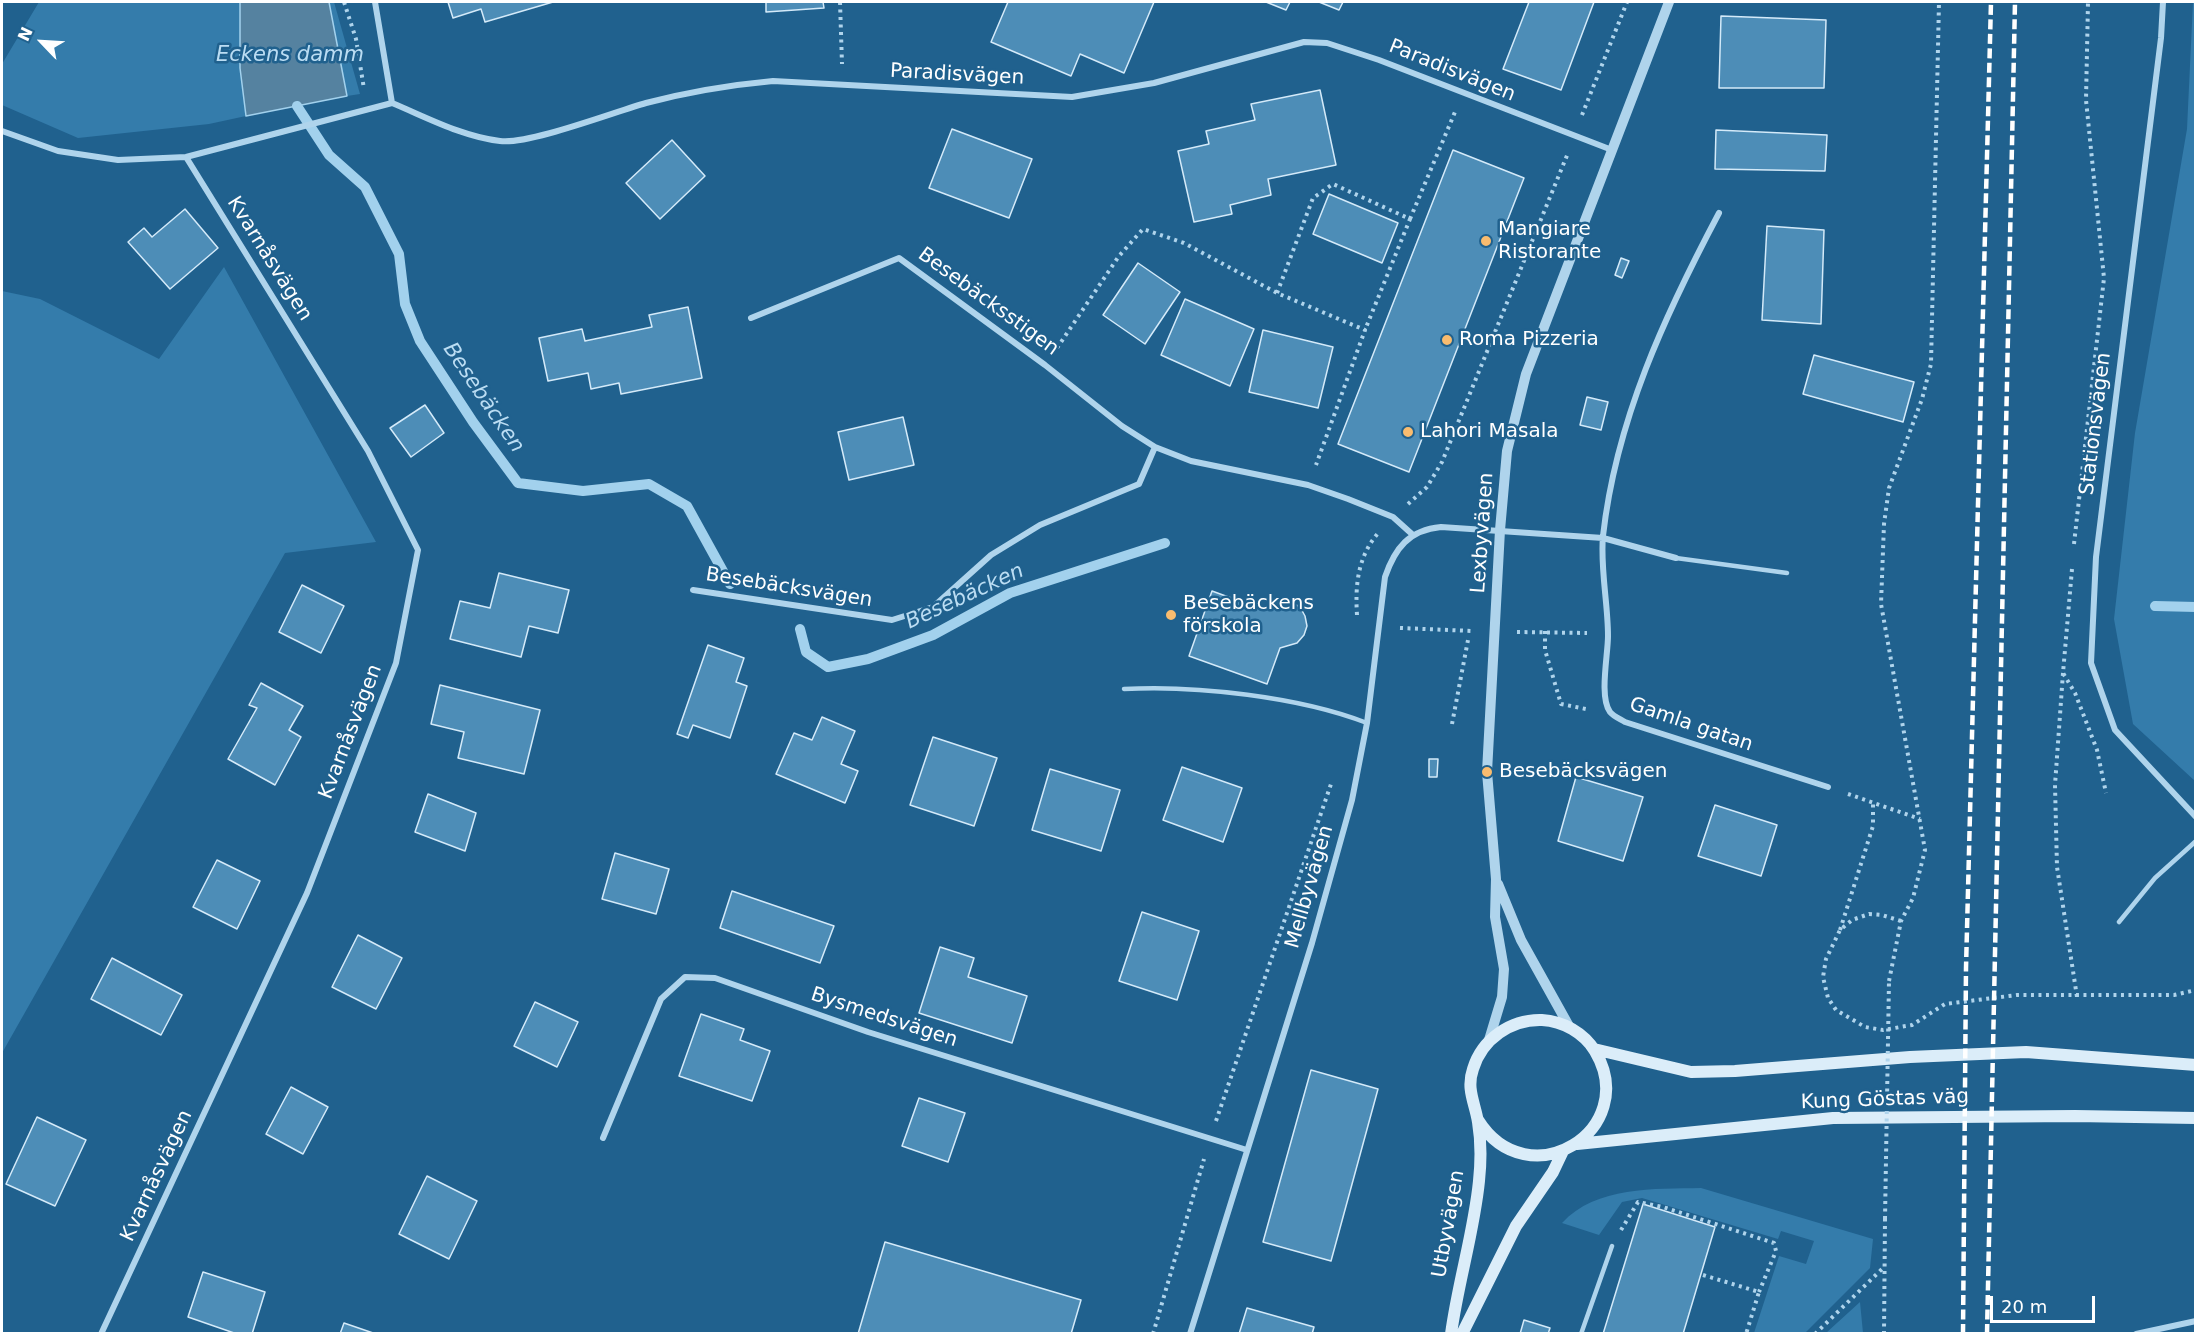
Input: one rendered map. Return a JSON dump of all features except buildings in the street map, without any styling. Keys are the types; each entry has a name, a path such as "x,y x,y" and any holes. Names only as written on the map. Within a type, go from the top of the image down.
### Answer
{"main road":[{"name":"Kung Göstas väg","path":"1594,1049 1605,1078 1605,1100 1592,1129 1577,1144 1544,1156 1514,1152 1489,1136 1478,1120 1472,1104 1471,1078 1479,1054 1489,1040 1511,1026 1528,1021 1545,1020 1570,1028 1594,1049 1690,1072 1735,1071 1910,1057 2026,1052 2196,1065"},
{"name":"Kung Göstas väg","path":"1577,1144 1833,1118 2075,1116 2196,1118"},
{"name":"Utbyvägen","path":"1451,1334 1479,1180 1478,1120"},
{"path":"1462,1334 1515,1226 1553,1172 1563,1151"}],"street":[{"path":"2,131 58,151 118,160 186,157 392,104 375,2"},
{"name":"Lexbyvägen","path":"1489,1040 1502,997 1504,969 1495,917 1496,879 1487,772 1500,530 1508,451 1526,374 1669,2"},
{"name":"Stationsvägen","path":"2163,2 2162,38 2096,557 2091,663 2115,730 2196,817"},
{"name":"Paradisvägen","path":"392,104 472,135 502,142 535,136 648,103 725,86 773,81 1072,97 1154,83 1304,42 1327,43 1379,60 1462,94 1612,150"},
{"name":"Kvarnåsvägen","path":"101,1334 307,893 396,663 418,550 368,451 186,157"},
{"name":"Gamla gatan","path":"1719,213 1681,284 1632,402 1614,470 1603,538 1608,635 1605,700 1610,713 1625,722 1828,787"},
{"name":"Besebäcksstigen","path":"751,318 899,258 1045,364 1122,426 1155,447"},
{"path":"1155,447 1191,461 1308,485 1393,517 1413,535"},
{"name":"Besebäcksvägen","path":"693,590 892,621 933,607 991,555 1040,525 1138,484 1155,447"},
{"name":"Mellbyvägen","path":"1190,1334 1312,943 1352,800 1367,723 1385,577 1392,556 1413,535 1426,528 1500,530"},
{"path":"1500,530 1603,538 1676,558"},
{"name":"Lexbyvägen","path":"1496,879 1521,940 1570,1028"},
{"name":"Bysmedsvägen","path":"603,1138 662,999 685,977 715,978 879,1035 1247,1150"},
{"path":"2136,1334 2196,1321"}],"lane":[{"path":"1676,558 1787,573"},
{"path":"1124,689 1165,686 1257,696 1351,717 1367,723"},
{"path":"2119,922 2155,878 2196,841"},
{"path":"1581,1334 1612,1246"}],"path":[{"path":"344,2 356,39 367,110"},
{"path":"840,2 843,86"},
{"path":"1357,625 1356,591 1360,566 1370,543 1393,517 1427,487 1439,470 1627,2"},
{"path":"1884,1334 1882,1269 1889,981 1901,921 1913,898 1925,849 1881,604 1888,488 1922,399 1931,364 1940,2"},
{"path":"2073,553 2104,278 2086,100 2088,2"},
{"path":"1308,485 1365,330 1462,94"},
{"path":"1276,293 1313,198 1333,184 1410,219"},
{"path":"1045,364 1119,256 1143,229 1184,243 1276,293 1365,330"},
{"path":"2072,565 2055,785 2057,867 2077,997"},
{"path":"1452,724 1470,631"},
{"path":"1545,631 1545,650 1561,704 1610,713"},
{"path":"2063,673 2075,693 2097,750 2106,794"},
{"name":"Mellbyvägen","path":"1153,1334 1211,1137 1321,820 1334,774"},
{"path":"1828,787 1920,819"},
{"path":"1873,803 1873,826 1840,930 1826,959 1822,976 1828,998 1836,1010 1865,1027 1883,1030 1912,1025 1945,1004 2018,995 2077,997 2174,994 2196,990"},
{"path":"1840,930 1852,920 1869,914 1882,915 1901,921"},
{"path":"1612,1246 1638,1202 1663,1207 1774,1243 1776,1251 1759,1292 1746,1334"},
{"path":"1815,1334 1882,1269"},
{"path":"1703,1275 1759,1292"}],"shaded area":[{"path":"39,2 240,2 240,68 246,116 209,124 78,138 2,105 2,64"},
{"path":"329,2 334,2 360,94 347,96"},
{"path":"2193,2 2196,2 2195,781 2133,724 2114,619 2135,433 2187,129"},
{"path":"224,267 376,542 285,553 2,1053 2,291 40,299 159,359"},
{"path":"1701,1188 1873,1239 1870,1268 1805,1333 1754,1333 1779,1256 1806,1264 1814,1241 1781,1231 1778,1239 1642,1198 1622,1202 1599,1235 1562,1223 1576,1211 1609,1196 1646,1190"},
{"path":"1860,1302 1863,1333 1826,1333"}],"water":[{"name":"Eckens damm","path":"240,2 329,2 347,96 246,116 240,68"}],"waterway":[{"name":"Besebäcken","path":"297,106 329,155 365,187 399,254 405,304 420,341 473,422 518,483 583,491 649,484 687,506 730,584"},
{"name":"Besebäcken","path":"800,629 806,652 828,667 868,659 933,635 1010,593 1165,543"},
{"path":"2155,606 2196,607"}],"railway":[{"path":"1963,1334 1966,968 1991,2"},
{"path":"1987,1334 2015,2"}],"place":[{"name":"Mangiare Ristorante","path":"1486,241"},
{"name":"Roma Pizzeria","path":"1447,340"},
{"name":"Lahori Masala","path":"1408,432"},
{"name":"Besebäckens förskola","path":"1171,615"},
{"name":"Besebäcksvägen","path":"1487,772"}]}
